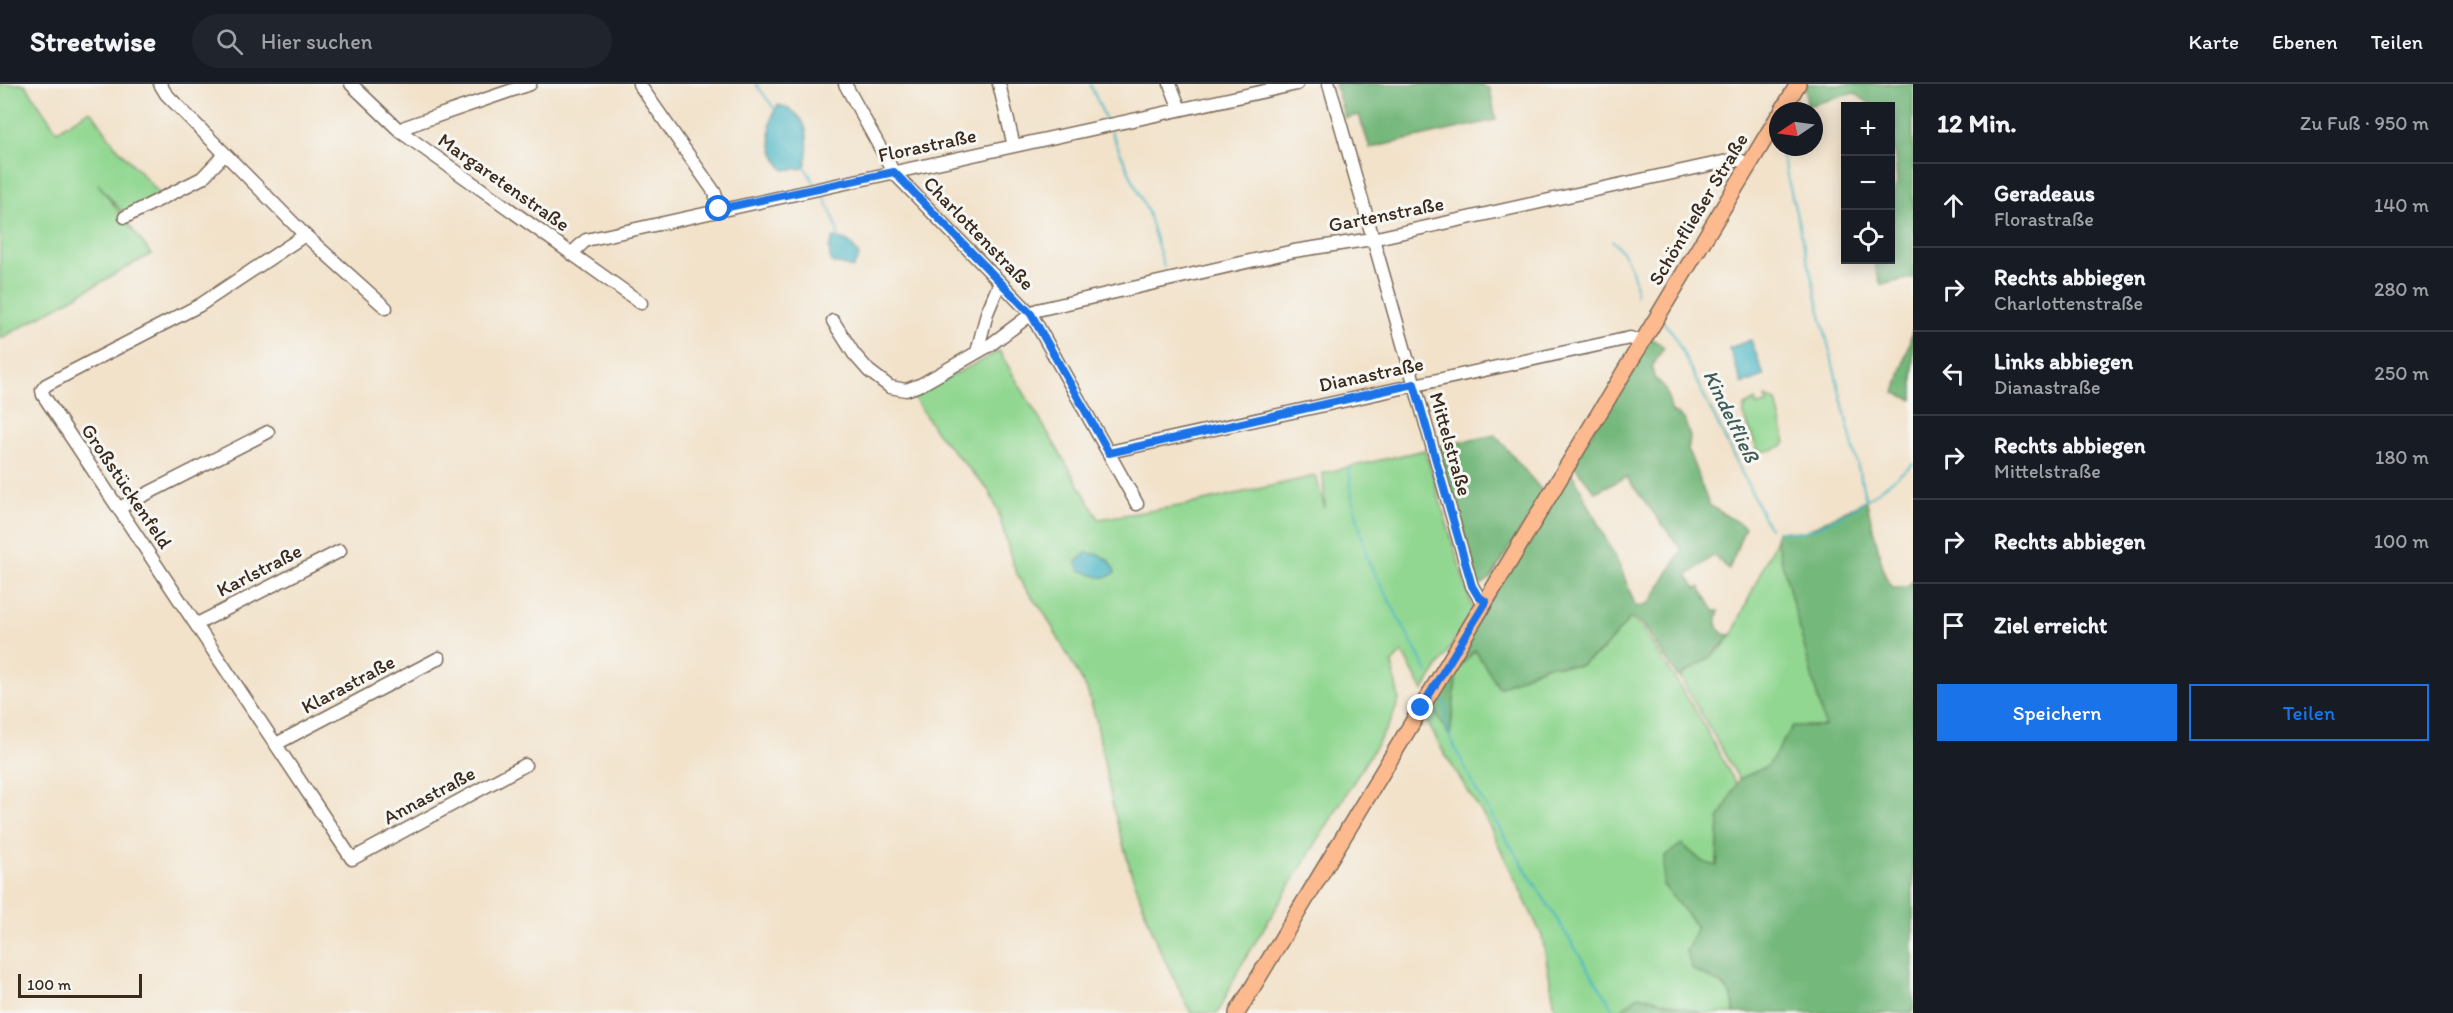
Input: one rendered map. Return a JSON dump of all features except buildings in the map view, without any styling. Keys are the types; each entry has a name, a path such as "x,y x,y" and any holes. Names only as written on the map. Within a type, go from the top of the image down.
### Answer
{"main road":[{"path":"1787,102 1798,84"},
{"name":"Schönfließer Straße","path":"1237,1013 1769,132"}],"street":[{"path":"160,84 166,94 305,235 386,308"},
{"name":"Margaretenstraße","path":"351,84 401,132 641,303"},
{"path":"401,132 405,127 530,84"},
{"path":"639,84 715,194 719,209"},
{"name":"Charlottenstraße","path":"845,84 894,172 1031,314 1137,504"},
{"path":"999,84 1014,146"},
{"path":"1170,84 1180,109"},
{"name":"Florastraße","path":"571,254 586,240 1297,84"},
{"name":"Mittelstraße","path":"1329,84 1472,586 1478,596 1486,602"},
{"path":"126,217 202,178 225,154"},
{"name":"Gartenstraße","path":"833,321 854,354 870,371 882,382 899,390 922,384 977,352 1037,310 1294,251 1372,239 1732,160 1737,159 1750,165"},
{"name":"Großstückenfeld","path":"305,235 200,305 44,387 43,395 352,859"},
{"path":"977,352 993,294 1000,282"},
{"name":"Dianastraße","path":"1109,453 1630,338 1641,342"},
{"path":"119,508 268,432"},
{"name":"Karlstraße","path":"197,624 340,551"},
{"name":"Klarastraße","path":"276,744 439,658"},
{"name":"Annastraße","path":"352,859 525,765"}],"green space":[{"path":"0,84 25,84 57,131 88,111 93,113 114,144 161,195 124,214 98,184 151,254 0,339"},
{"path":"1335,84 1480,84 1490,89 1496,120 1370,148 1359,115 1345,118"},
{"path":"1805,84 1913,84 1913,281 1912,278 1881,285 1874,264 1895,264 1895,188 1897,182 1895,102 1867,102 1854,93 1821,102 1807,102"},
{"path":"1913,329 1913,400 1895,393"},
{"path":"1648,336 1664,347 1652,367 1654,378 1665,389 1672,412 1684,419 1690,437 1688,450 1709,505 1745,527 1729,570 1714,555 1687,576 1696,588 1700,587 1714,611 1719,611 1717,623 1723,634 1732,635 1707,660 1678,677 1643,625 1630,618 1602,651 1579,666 1547,665 1499,688 1475,650 1457,670 1450,737 1428,700 1569,473 1574,476 1621,569 1636,607 1650,603 1682,550 1626,477 1595,492 1573,464"},
{"path":"999,351 1099,519 1186,505 1316,476 1325,509 1323,473 1425,450 1473,611 1423,691 1402,652 1392,663 1399,700 1391,721 1240,967 1218,1013 1191,1013 1157,944 1131,872 1112,804 1096,719 1087,690 1043,611 1022,584 1013,565 998,511 989,491 936,432 910,392 923,391"},
{"path":"1765,397 1776,401 1786,443 1773,450 1758,451 1744,415 1744,407 1755,400 1757,406 1767,404"},
{"path":"1495,435 1544,493 1491,578 1483,584 1474,583 1437,447"},
{"path":"1866,500 1885,576 1893,588 1907,587 1913,581 1913,1013 1734,1013 1734,1004 1727,990 1716,981 1693,970 1686,952 1697,927 1663,885 1665,856 1682,844 1703,862 1717,866 1719,820 1739,779 1768,766 1793,726 1825,726 1776,539 1777,531 1804,532"},
{"path":"1776,539 1826,726 1821,726 1768,766 1739,779 1680,677 1720,650 1732,635"},
{"path":"1630,618 1641,627 1694,708 1737,786 1719,820 1717,867 1703,862 1663,885 1697,927 1686,952 1693,970 1716,981 1727,990 1734,1004 1734,1013 1702,1013 1639,995 1618,1013 1556,1013 1542,936 1487,821 1444,753 1423,714 1428,700 1450,736 1457,670 1475,650 1499,688 1548,665 1579,666 1602,651"},
{"path":"1639,995 1702,1013 1618,1013"}],"water":[{"path":"778,105 797,114 806,129 808,148 805,168 784,170 775,155 770,129 771,120"},
{"path":"833,238 846,241 855,248 859,257 853,268 831,262 829,248"},
{"path":"1751,340 1764,376 1742,384 1729,348"},
{"path":"1086,553 1105,558 1111,563 1115,572 1103,577 1080,570 1076,562"}],"waterway":[{"path":"756,84 776,111"},
{"path":"1090,84 1106,120"},
{"path":"1111,132 1148,213 1164,267"},
{"path":"1782,156 1866,500"},
{"path":"804,166 815,184"},
{"path":"823,195 835,221 839,239"},
{"name":"Kindelfließ","path":"1612,240 1630,265 1636,294"},
{"name":"Kindelfließ","path":"1663,322 1673,333 1769,528"},
{"name":"Kindelfließ","path":"1777,531 1802,532 1835,519 1862,503 1913,464"},
{"path":"1349,468 1352,497 1368,561 1428,673"},
{"path":"1438,692 1447,708 1445,716 1450,737 1478,794 1616,1013"}],"route":[{"path":"719,209 894,172 1031,314 1064,377 1078,396 1109,453 1414,384 1472,586 1478,596 1486,602 1421,708"}]}
